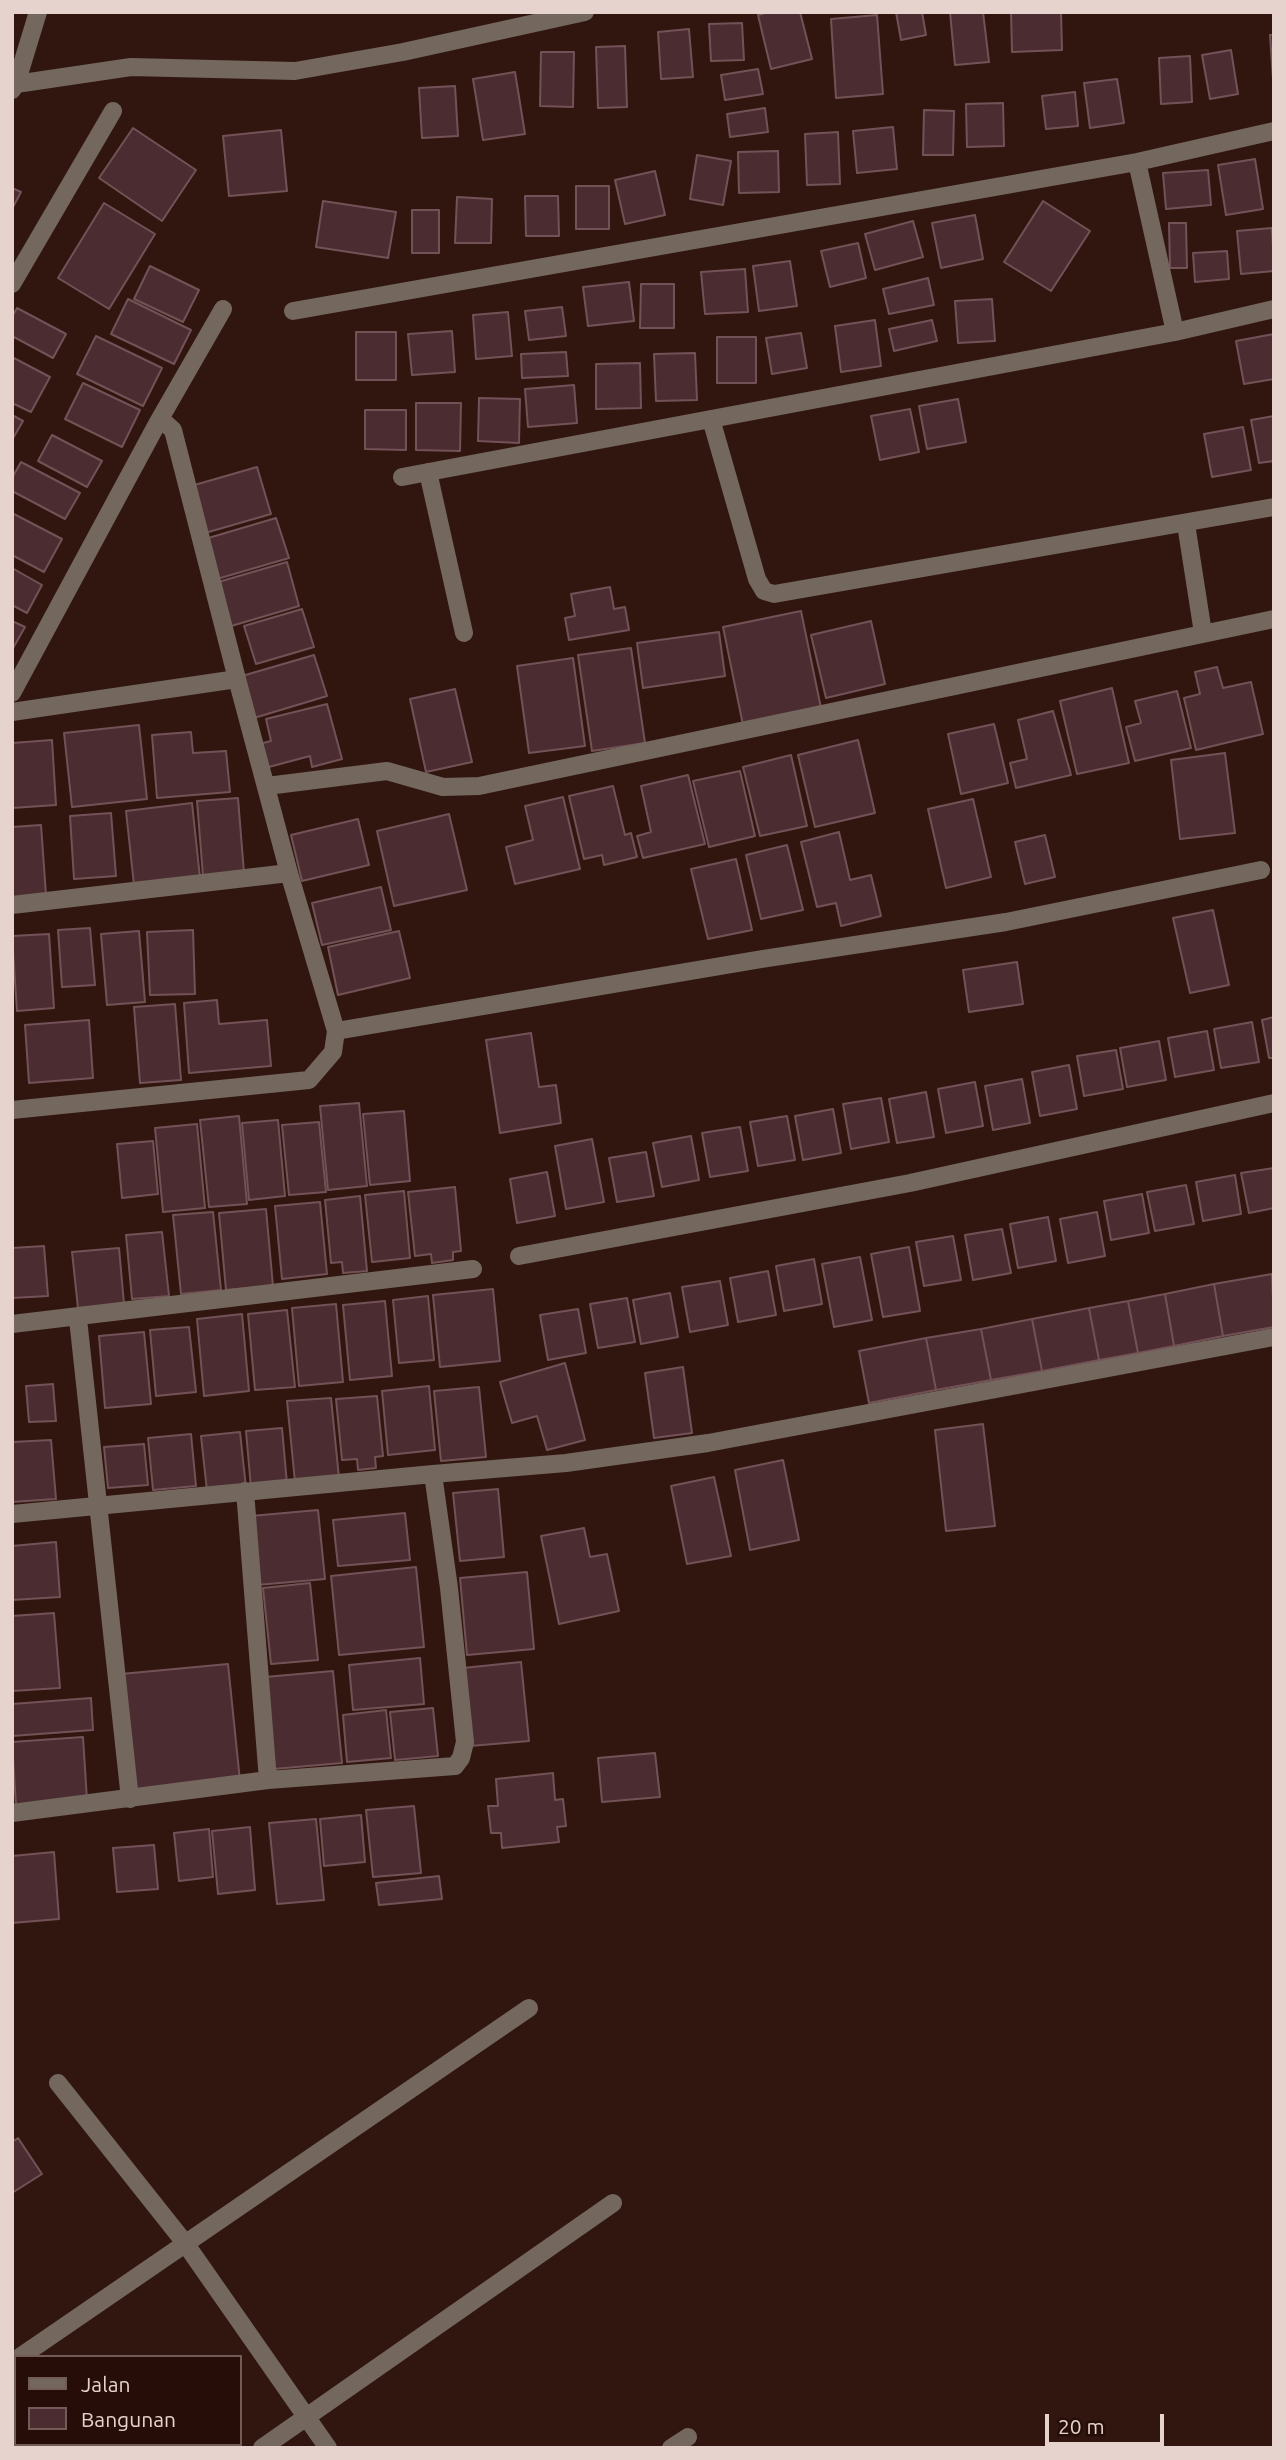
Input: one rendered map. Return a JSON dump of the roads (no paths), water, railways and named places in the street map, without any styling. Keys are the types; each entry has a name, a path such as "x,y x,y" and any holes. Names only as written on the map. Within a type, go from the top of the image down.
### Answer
{"street":[{"path":"38,12 14,87 131,67 295,71 403,52 584,12"},
{"path":"12,284 113,111"},
{"path":"293,311 1137,162 1274,131"},
{"path":"1137,162 1175,332"},
{"path":"12,693 157,424 223,309"},
{"path":"402,477 1175,332 1274,309"},
{"path":"711,419 757,579 764,591 774,594 1274,507"},
{"path":"12,1110 309,1080 333,1052 335,1031 289,873 173,430 164,422 157,424"},
{"path":"428,472 464,633"},
{"path":"1186,524 1203,633"},
{"path":"267,786 387,771 443,787 479,786 778,726 1274,619"},
{"path":"12,712 237,679"},
{"path":"335,1031 762,958 1006,922 1261,870"},
{"path":"12,905 289,873"},
{"path":"519,1256 910,1183 1274,1103"},
{"path":"12,1324 78,1319 472,1269"},
{"path":"78,1319 130,1799"},
{"path":"12,1514 566,1463 708,1443 1274,1336"},
{"path":"12,1813 268,1780 455,1766 461,1758 465,1742 449,1588 433,1474"},
{"path":"245,1492 268,1780"},
{"path":"22,2355 529,2008"},
{"path":"58,2083 185,2243 328,2448"},
{"path":"262,2448 613,2203"},
{"path":"671,2448 688,2437"}]}
